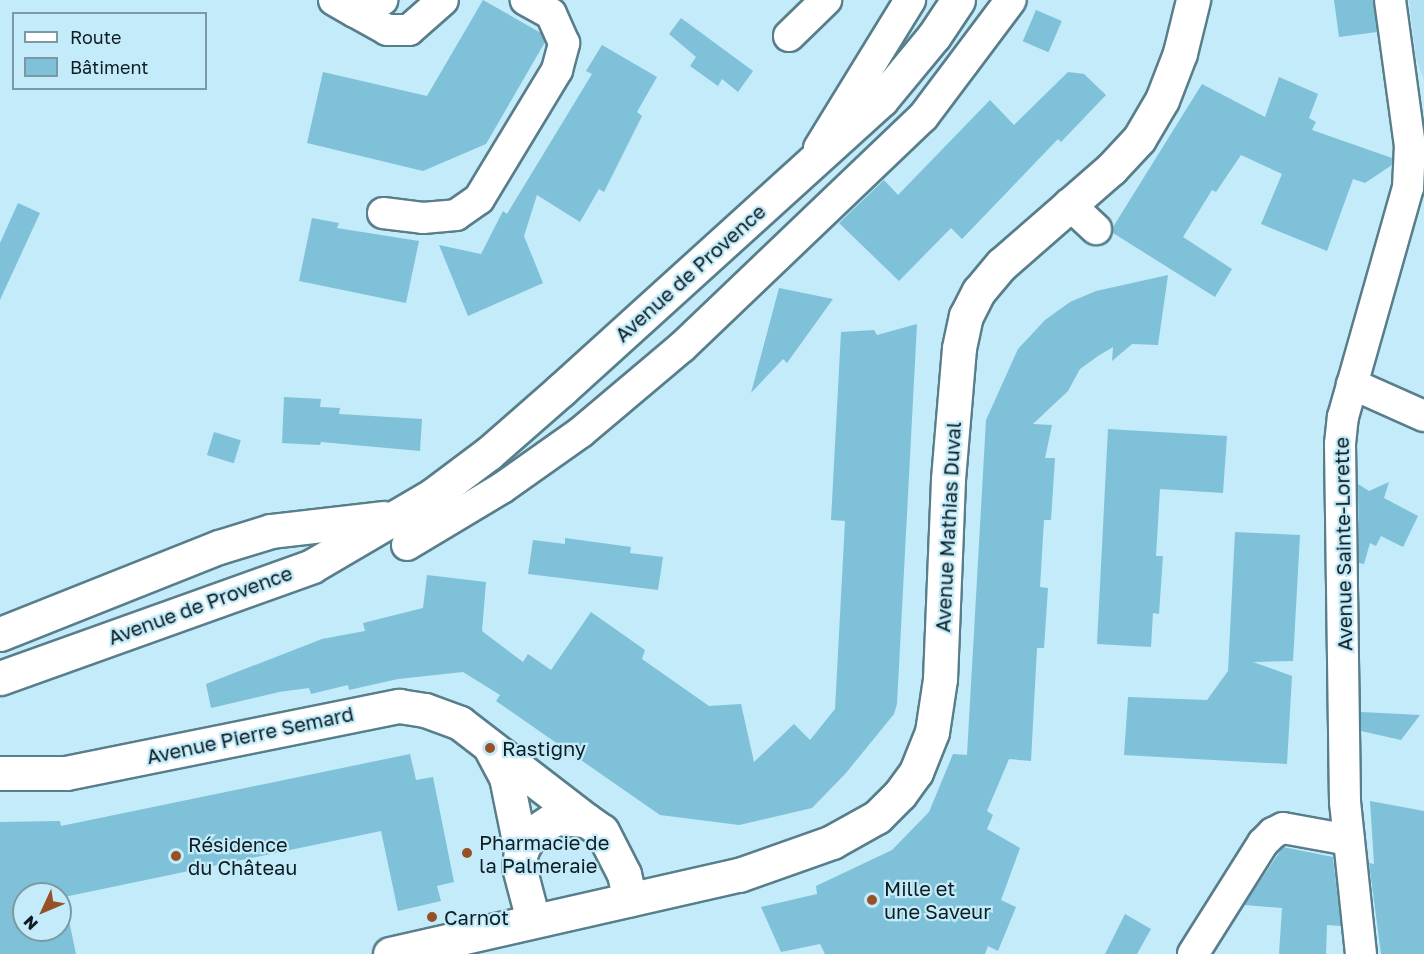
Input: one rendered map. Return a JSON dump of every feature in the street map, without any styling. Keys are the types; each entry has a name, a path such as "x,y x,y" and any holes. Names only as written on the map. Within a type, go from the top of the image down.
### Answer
{"main road":[{"name":"Avenue de Provence","path":"0,678 312,566 400,531 433,495 489,453 881,100 934,36 958,0"},
{"name":"Avenue Mathias Duval","path":"533,920 739,875 832,842 877,817 916,772 932,732 940,679 948,479 959,348 966,316 979,291 1002,264 1111,170 1139,139 1165,90 1193,0"},
{"name":"Avenue de Provence","path":"0,634 219,547 294,528 400,531"},
{"path":"113,636 203,588 282,557 291,549 294,528"},
{"name":"Avenue Pierre Semard","path":"0,773 66,773 399,706 425,710 460,723 586,820"},
{"name":"Avenue Pierre Semard","path":"490,748 506,777 521,851"},
{"path":"390,954 533,920 519,867 521,851 530,835 555,818 586,820 602,831 611,845 630,899"}],"street":[{"path":"344,6 382,0"},
{"path":"344,6 387,30 409,30 442,0"},
{"path":"383,213 423,218 456,215 478,199 557,70 564,43 551,14 526,0"},
{"path":"789,36 826,0"},
{"path":"805,170 910,0"},
{"path":"400,531 502,488 581,432 682,347 923,117 1011,0"},
{"name":"Avenue Sainte-Lorette","path":"1361,954 1345,802 1340,444 1352,384 1408,188 1410,146 1390,0"},
{"path":"1408,188 1424,162"},
{"path":"1069,204 1096,229"},
{"path":"1352,384 1424,416"},
{"path":"1193,954 1263,843 1273,833 1283,828 1349,840"}],"shaded area":[{"path":"1409,0 1424,0 1424,80 1416,57"}],"building":[{"path":"483,0 541,33 545,42 486,144 423,171 307,143 323,72 427,96"},
{"path":"1334,0 1373,0 1377,32 1339,37"},
{"path":"1036,10 1062,21 1048,52 1023,41"},
{"path":"681,18 753,71 738,92 722,79 718,86 690,66 696,57 669,34"},
{"path":"602,45 657,77 637,112 642,116 604,192 599,189 580,222 537,195 524,236 543,283 468,316 439,245 481,254 503,211 507,214 592,74 586,71"},
{"path":"1068,72 1084,74 1106,95 1061,142 1058,139 962,239 951,228 899,281 839,223 884,180 898,195 990,100 1014,125"},
{"path":"1279,77 1318,94 1309,118 1316,122 1312,130 1392,158 1392,165 1365,183 1353,179 1327,251 1261,224 1282,174 1241,155 1216,192 1212,190 1183,237 1232,269 1215,297 1113,233 1113,227 1202,84 1265,117"},
{"path":"18,203 40,213 0,300 0,243"},
{"path":"312,218 339,223 337,228 419,241 406,303 299,281"},
{"path":"1168,275 1158,345 1132,344 1112,361 1113,347 1098,356 1080,369 1068,391 1033,424 1052,425 1045,458 1055,458 1051,520 1044,520 1040,587 1048,588 1044,648 1037,648 1031,761 1009,759 987,811 993,815 987,829 1020,848 1001,900 1016,907 998,951 988,946 985,954 825,954 820,944 781,952 761,907 817,894 816,886 892,850 929,812 953,754 967,755 986,420 1018,349 1045,320 1070,302 1096,291"},
{"path":"779,288 833,299 787,363 783,359 751,393"},
{"path":"917,324 897,704 894,714 846,773 812,808 739,825 660,815 496,701 500,695 463,672 398,679 349,690 348,685 311,694 309,688 279,692 211,708 206,684 322,639 365,631 363,623 423,608 427,575 486,582 482,631 523,662 528,654 551,670 591,612 645,650 642,659 709,706 741,704 754,762 794,724 810,740 835,709 845,521 831,520 841,332 874,330 877,335"},
{"path":"284,397 321,399 320,407 340,408 339,414 422,419 420,451 321,442 320,445 282,443"},
{"path":"1108,429 1227,436 1223,493 1160,489 1156,556 1163,556 1159,614 1153,613 1151,647 1097,644"},
{"path":"214,432 241,440 234,463 207,455"},
{"path":"1389,482 1384,498 1418,516 1403,547 1381,536 1376,546 1370,543 1364,564 1359,563 1358,484 1369,491"},
{"path":"1235,532 1300,535 1293,661 1253,662 1292,676 1287,764 1124,755 1128,697 1207,700 1228,671"},
{"path":"565,538 631,547 630,553 663,557 658,590 528,574 533,540 565,544"},
{"path":"1361,712 1420,715 1401,740 1361,731"},
{"name":"Résidence du Château","path":"410,754 416,780 433,777 454,882 437,886 441,901 398,911 381,831 72,895 72,882 12,882 12,942 72,942 72,935 76,954 0,954 0,822 60,821 61,826"},
{"path":"1370,801 1424,811 1424,954 1381,954 1369,863 1374,864"},
{"path":"1283,847 1333,857 1341,926 1327,925 1326,954 1279,954 1282,908 1244,905"},
{"path":"1125,914 1151,929 1137,954 1105,954"}],"place":[{"name":"Rastigny","path":"490,748"},
{"name":"Pharmacie de la Palmeraie","path":"467,853"},
{"name":"Résidence du Château","path":"176,856"},
{"name":"Mille et une Saveur","path":"872,900"},
{"name":"Carnot","path":"432,917"}]}
